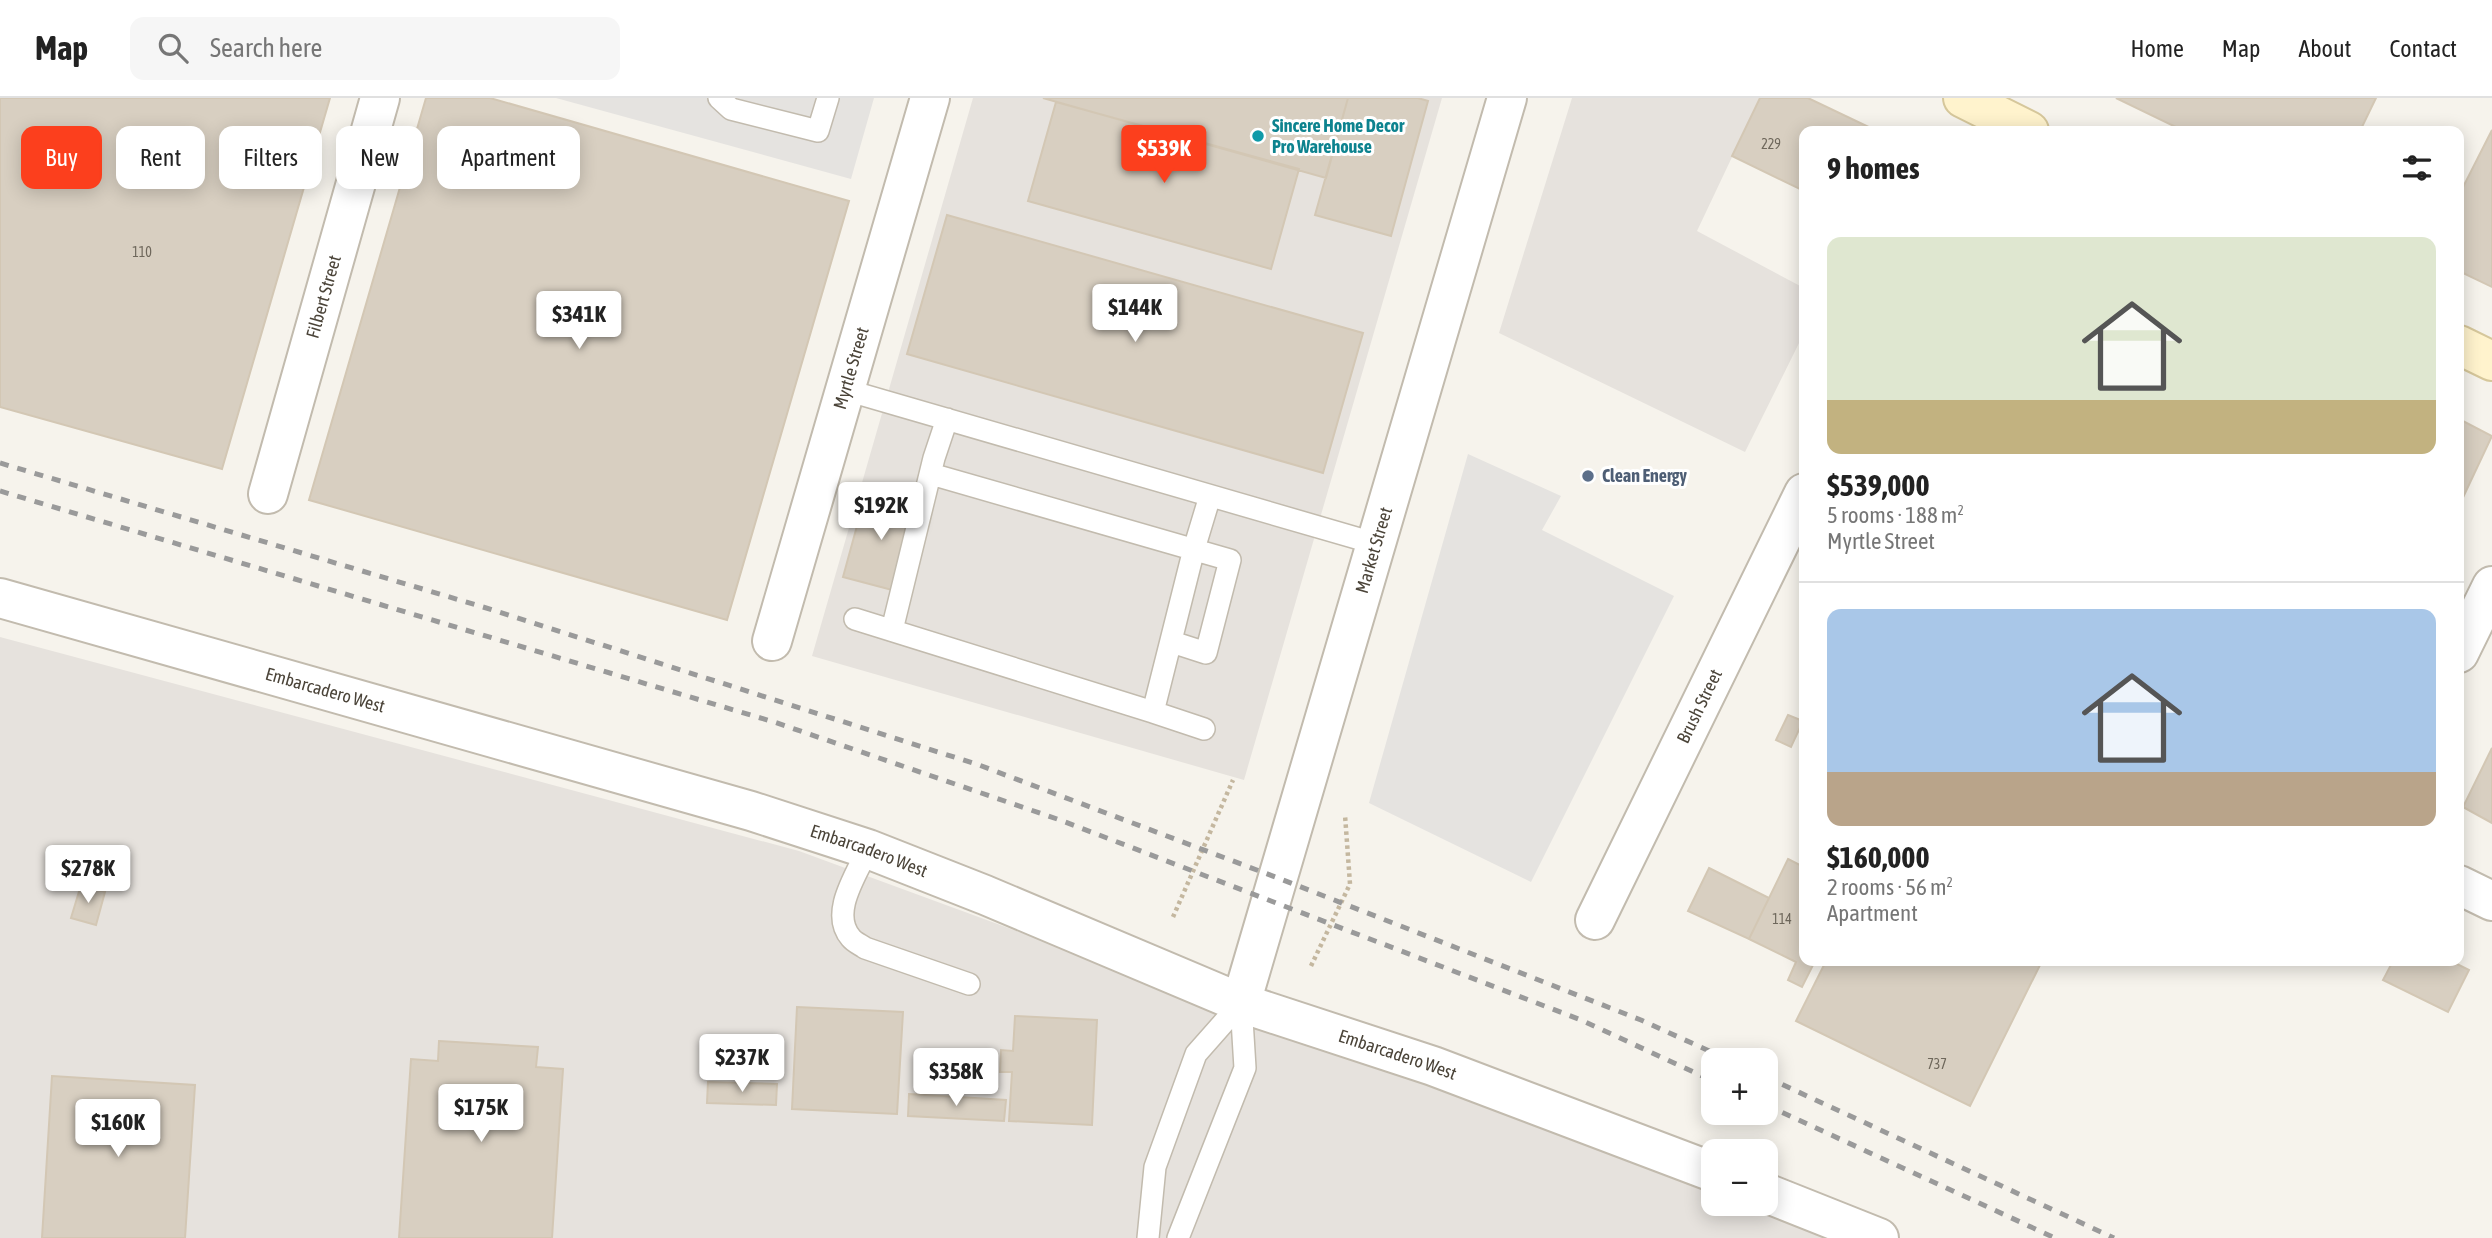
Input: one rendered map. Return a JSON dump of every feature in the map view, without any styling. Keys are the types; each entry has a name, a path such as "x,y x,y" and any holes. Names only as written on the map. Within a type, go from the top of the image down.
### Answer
{"street":[{"name":"Filbert Street","path":"268,495 380,98"},
{"name":"Myrtle Street","path":"772,641 930,98"},
{"name":"Market Street","path":"1241,1003 1507,98"},
{"path":"1985,110 2019,126"},
{"path":"2464,348 2492,362"},
{"name":"Brush Street","path":"1595,920 1791,555 1799,517"},
{"path":"2464,643 2492,586"},
{"name":"Embarcadero West","path":"0,598 751,811 868,849 985,895 1241,1003 1433,1066 1701,1167"},
{"path":"2464,887 2492,901"},
{"path":"1778,1197 1879,1238"}],"lane":[{"path":"728,102 818,131 828,98"},
{"path":"846,390 1377,544"},
{"path":"892,630 930,474 947,419"},
{"path":"930,474 1230,560 1206,653 1172,642"},
{"path":"1153,712 1210,496"},
{"path":"855,619 1204,729"},
{"path":"868,849 844,902 842,918 851,938 865,948 969,984"},
{"path":"1148,1238 1155,1167 1196,1054 1241,1003"},
{"path":"1178,1238 1245,1068 1241,1003"}],"path":[{"path":"1172,917 1233,780"},
{"path":"1311,966 1350,884 1345,814"}],"shaded area":[{"path":"556,98 874,98 851,179"},
{"name":"Sincere Home Decor Pro Warehouse","path":"973,98 1442,98 1244,780 812,656"},
{"path":"1572,98 1760,98 1697,231 1799,285 1799,343 1745,452 1499,333"},
{"path":"1468,454 1561,496 1542,530 1674,596 1531,882 1369,803"},
{"path":"0,637 799,851 1674,1173 1701,1184 1701,1216 1776,1216 1828,1238 0,1238"}],"building":[{"path":"0,98 330,98 322,126 219,126 219,189 304,189 222,469 0,407"},
{"path":"426,98 490,98 849,201 727,620 309,500 400,189 423,189 423,126 418,126"},
{"name":"Sincere Home Decor Pro Warehouse","path":"1043,98 1348,98 1326,178"},
{"path":"1348,98 1418,98 1428,101 1391,236 1315,215"},
{"path":"1760,98 1808,98 1867,126 1799,126 1799,189 1732,156"},
{"path":"2116,98 2376,98 2362,126 2174,126"},
{"path":"1056,102 1299,169 1271,269 1028,201"},
{"path":"2492,130 2492,287 2464,273 2464,185"},
{"path":"947,215 1363,333 1323,473 907,354"},
{"path":"2464,422 2492,436 2464,495"},
{"path":"866,493 919,508 896,591 843,577"},
{"path":"1788,715 1799,719 1799,730 1791,747 1776,740"},
{"path":"2492,748 2492,823 2464,808"},
{"path":"1788,859 1799,864 1799,966 1812,966 1802,987 1788,980 1796,962 1749,939"},
{"path":"1709,868 1769,898 1749,939 1688,911"},
{"path":"81,885 105,892 96,925 71,918"},
{"path":"1824,966 2040,966 1970,1106 1796,1021"},
{"path":"2390,966 2461,966 2469,970 2448,1012 2383,980"},
{"path":"797,1007 903,1012 897,1114 792,1109"},
{"path":"1015,1016 1097,1020 1092,1125 1009,1121 1012,1072 1000,1072 1001,1050 1013,1051"},
{"path":"439,1041 538,1047 536,1067 563,1069 552,1238 399,1238 411,1059 438,1061"},
{"path":"52,1076 195,1085 185,1238 42,1238"},
{"path":"708,1082 777,1084 776,1105 707,1103"},
{"path":"909,1094 1006,1100 1004,1121 908,1116"}],"railway":[{"path":"0,463 483,607 979,765 1278,878 1641,1020 1703,1048"},
{"path":"0,491 774,722 1060,820 1581,1020 1701,1075"},
{"path":"1778,1083 2114,1238"},
{"path":"1778,1111 2055,1238"}],"place":[{"name":"Sincere Home Decor Pro Warehouse","path":"1258,136"},
{"name":"Clean Energy","path":"1588,476"}]}
